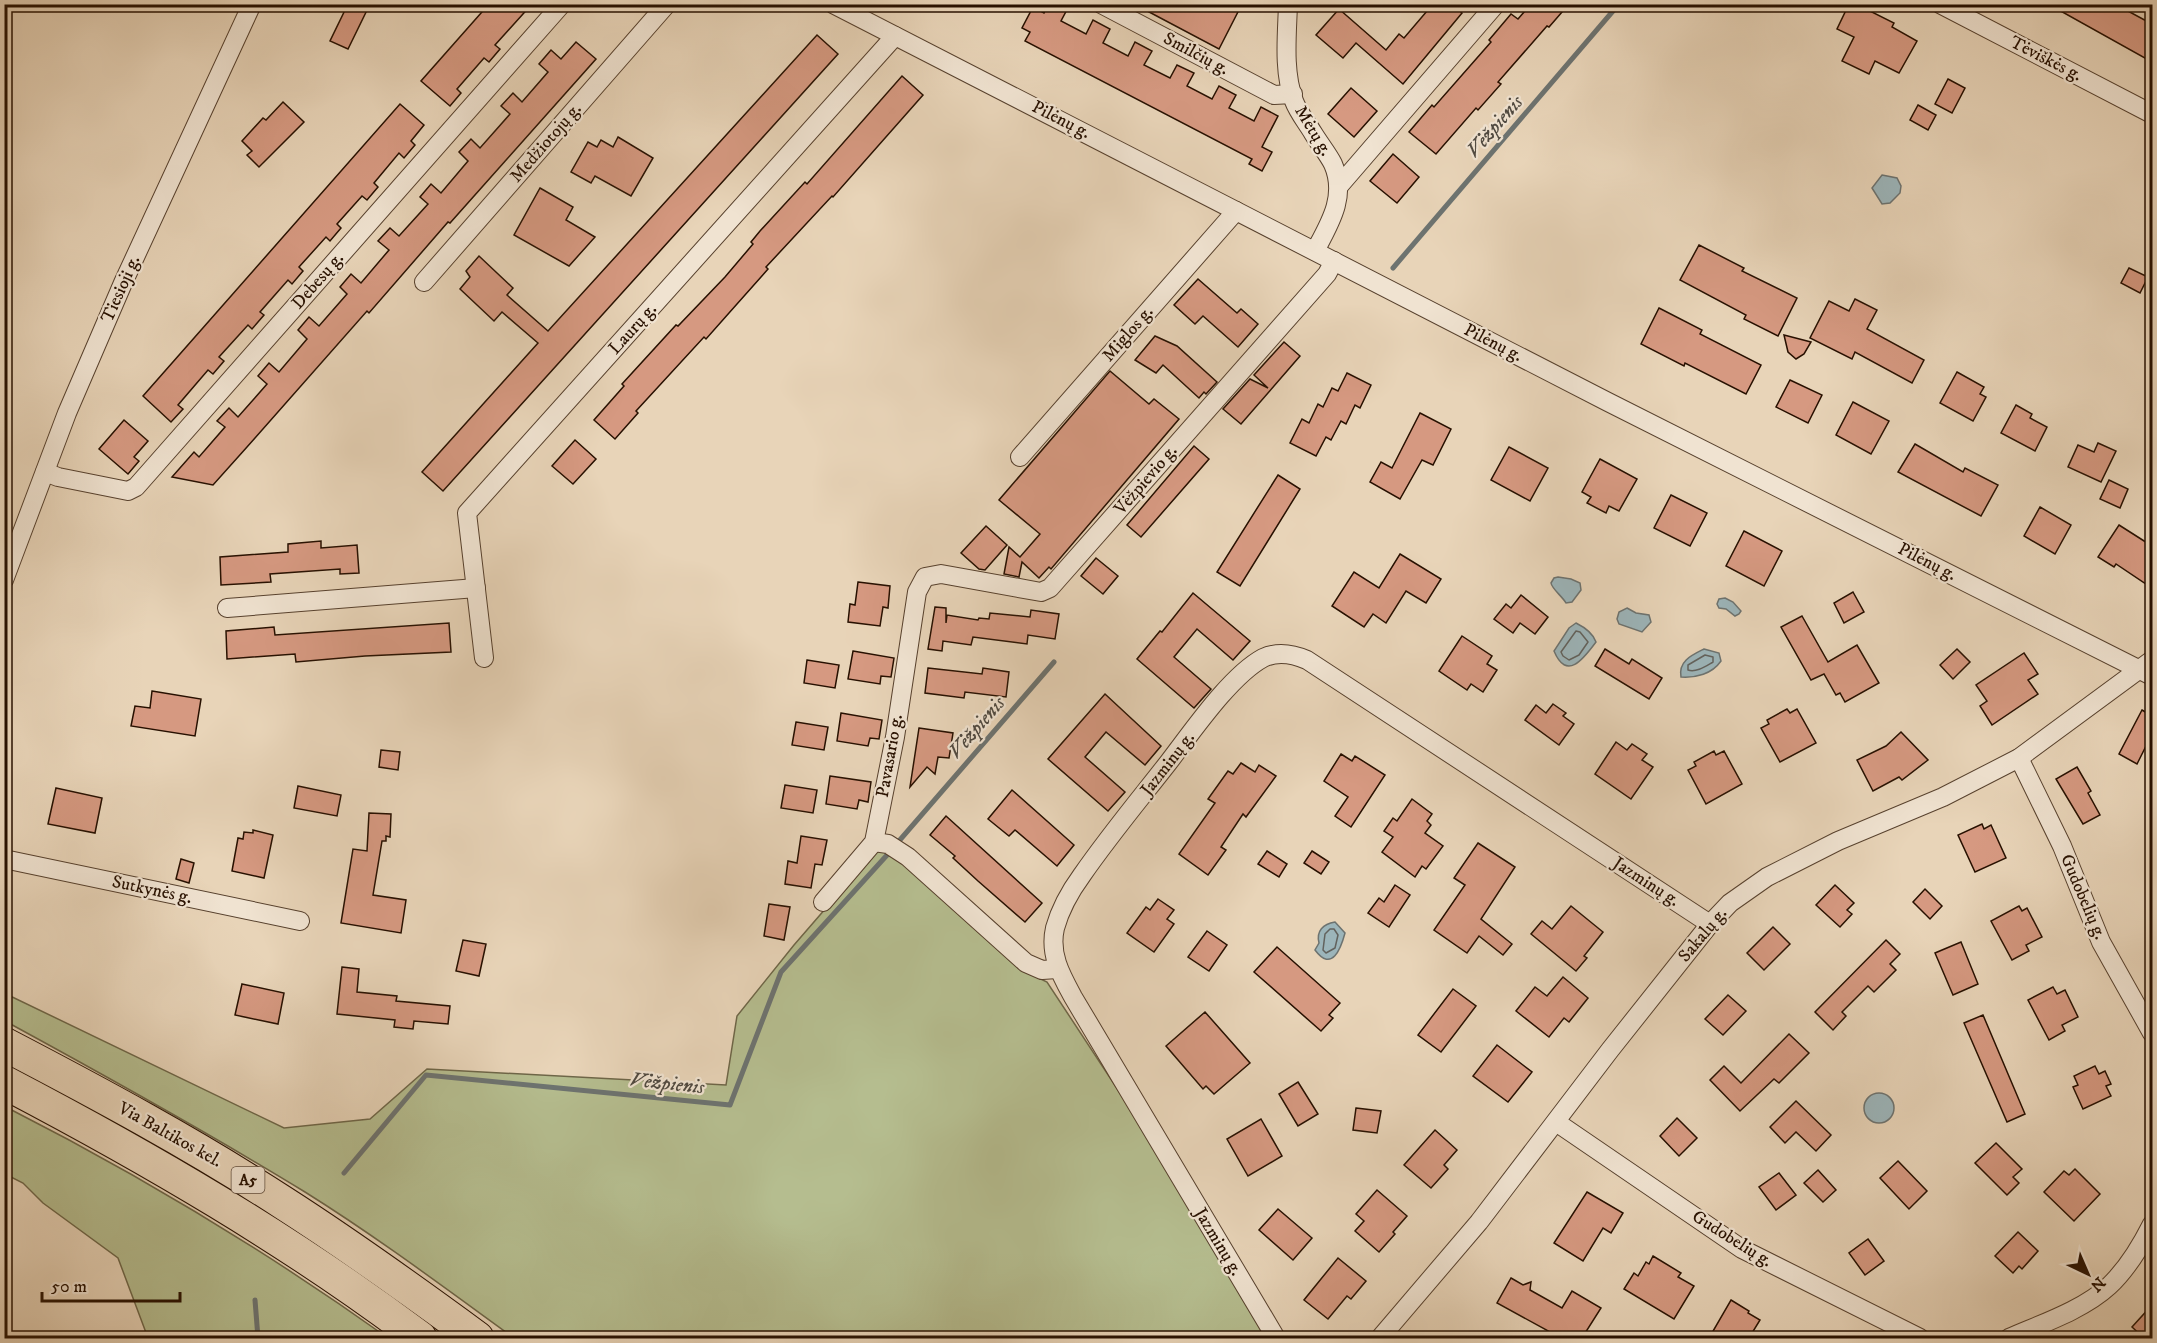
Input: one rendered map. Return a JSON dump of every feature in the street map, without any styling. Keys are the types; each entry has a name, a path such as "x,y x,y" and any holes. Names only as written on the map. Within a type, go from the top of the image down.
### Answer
{"highway":[{"name":"Via Baltikos kel.","path":"4,1044 225,1166 342,1241 477,1338"},
{"name":"Via Baltikos kel.","path":"4,1082 154,1164 255,1224 420,1338"}],"street":[{"name":"Tiesioji g.","path":"4,580 67,413 123,283 252,4"},
{"name":"Debesų g.","path":"45,472 58,477 128,491 136,487 562,4"},
{"name":"Medžiotojų g.","path":"424,282 667,4"},
{"name":"Pilėnų g.","path":"833,4 1618,408 2149,668"},
{"name":"Smilčių g.","path":"1101,4 1274,96 1293,94"},
{"name":"Mėtų g.","path":"1288,4 1286,41 1294,101 1333,164 1339,186 1338,205 1315,251"},
{"path":"1339,186 1496,4"},
{"name":"Tėviškės g.","path":"1940,4 2152,114"},
{"name":"Laurų g.","path":"484,658 467,513 895,36"},
{"name":"Miglos g.","path":"1020,457 1236,211"},
{"name":"Vėžpievio g.","path":"917,592 925,577 941,574 1041,592 1050,588 1327,274 1334,261"},
{"path":"227,608 476,588"},
{"name":"Pavasario g.","path":"822,902 874,842 895,737 917,592"},
{"name":"Jazminų g.","path":"1276,1338 1057,969 1054,950 1055,929 1081,876 1230,685 1249,667 1266,657 1293,654 1307,660 1710,924"},
{"name":"Sakalų g.","path":"1380,1338 1479,1222 1710,924 1730,903 1767,877 1838,841 1943,797 2019,758 2149,668"},
{"name":"Gudobelių g.","path":"2019,758 2062,846 2101,942 2152,1032"},
{"path":"874,842 888,844 908,857 1026,963 1042,970 1057,969"},
{"name":"Sutkynės g.","path":"4,859 300,921"},
{"name":"Gudobelių g.","path":"1556,1122 1742,1249 1920,1338"},
{"path":"2009,1338 2086,1302 2110,1285 2142,1244 2152,1224"}],"green space":[{"path":"878,848 898,859 1018,968 1047,982 1281,1338 514,1338 385,1245 305,1192 5,1021 4,993 284,1128 370,1119 427,1069 726,1085 737,1016 794,945"},
{"path":"4,1106 201,1215 388,1338 148,1338 118,1258 43,1203 23,1183 5,1174"}],"water":[{"path":"1882,175 1897,178 1901,186 1900,193 1890,203 1882,204 1872,188"},
{"path":"1554,578 1580,583 1581,590 1572,602 1566,603 1552,585"},
{"path":"1725,598 1733,602 1741,611 1739,614 1735,616 1726,609 1719,608 1717,604 1719,599"},
{"path":"1627,608 1636,613 1649,615 1651,622 1642,632 1619,624 1617,619 1619,612"},
{"path":"1576,623 1588,631 1596,642 1581,660 1570,666 1564,665 1554,651 1569,628"},
{"path":"1704,649 1719,653 1721,661 1713,669 1703,674 1681,677 1684,663"},
{"path":"1335,922 1345,933 1335,956 1326,959 1315,950 1319,943 1321,929"},
{"path":"1879,1093 1889,1098 1894,1108 1889,1118 1879,1123 1869,1118 1864,1108 1869,1098"}],"building":[{"path":"348,4 370,4 348,49 330,41"},
{"path":"489,4 532,4 495,45 500,49 489,62 484,58 457,89 461,93 450,106 421,81"},
{"path":"1048,4 1070,4 1061,21 1086,34 1093,20 1110,29 1103,43 1128,56 1135,42 1152,51 1144,65 1170,78 1177,65 1194,73 1187,86 1212,99 1219,86 1236,95 1229,108 1254,121 1261,107 1278,116 1262,147 1272,152 1262,171 1249,164 1252,159 1025,41 1030,32 1022,28 1033,7 1044,13"},
{"path":"1134,4 1242,4 1219,49"},
{"path":"1433,4 1452,4 1462,13 1403,84 1356,43 1343,58 1316,35 1339,9 1386,50 1399,34 1404,38"},
{"path":"1531,4 1569,4 1498,82 1501,84 1478,110 1476,108 1436,154 1409,132 1491,42 1489,40 1511,14 1518,19"},
{"path":"1849,4 1856,4 1894,23 1892,27 1917,41 1899,73 1875,61 1869,74 1842,61 1854,37 1837,29"},
{"path":"2048,4 2115,4 2152,24 2152,62"},
{"path":"817,35 838,54 443,491 422,472 538,343 502,312 494,321 460,289 470,277 466,271 479,256 513,288 507,295 548,331"},
{"path":"576,42 596,59 369,313 367,311 213,485 172,477 194,452 199,457 225,427 217,421 229,408 238,417 267,384 258,376 269,363 279,372 307,339 298,330 309,317 319,326 347,294 340,287 351,274 361,283 389,250 378,241 390,228 399,236 428,204 420,197 431,184 441,193 468,161 459,152 471,139 480,148 510,114 501,106 513,93 522,102 548,72 539,64 551,50 561,59"},
{"path":"902,76 923,95 833,197 766,267 768,269 706,339 704,337 636,411 638,413 615,439 594,420 624,386 622,384 676,325 678,326 725,277 753,244 751,242 760,231 805,182 807,184"},
{"path":"1948,79 1965,88 1952,113 1935,104"},
{"path":"1351,88 1377,111 1354,137 1328,114"},
{"path":"283,102 304,122 259,167 247,155 252,151 242,141 263,118 266,120"},
{"path":"400,104 424,125 411,141 415,145 404,158 399,153 374,183 378,187 367,200 362,196 337,224 341,228 330,241 326,237 299,267 303,271 292,284 288,280 260,312 264,315 252,329 248,325 219,357 224,361 213,374 208,370 178,405 183,409 171,422 143,396"},
{"path":"1918,105 1936,115 1928,130 1910,120"},
{"path":"618,137 653,158 631,196 595,176 591,183 571,172 588,142 597,147 601,140 613,147"},
{"path":"1393,154 1419,177 1397,203 1370,181"},
{"path":"540,188 573,207 566,220 595,237 569,266 514,235"},
{"path":"1699,245 1744,268 1742,271 1797,298 1778,336 1744,319 1746,315 1680,280"},
{"path":"2129,268 2148,277 2140,293 2121,283"},
{"path":"1198,279 1237,313 1241,309 1258,324 1238,347 1203,316 1195,324 1174,305"},
{"path":"1855,299 1877,310 1867,329 1924,360 1912,383 1855,352 1852,359 1810,338 1829,301 1849,311"},
{"path":"1659,308 1702,330 1700,334 1761,365 1746,394 1641,344"},
{"path":"1784,335 1811,342 1804,354 1796,359 1788,352"},
{"path":"1155,336 1177,346 1217,382 1206,394 1204,392 1199,398 1163,365 1156,373 1135,360"},
{"path":"1284,342 1300,356 1241,424 1223,409 1250,379 1268,388 1254,375"},
{"path":"1110,371 1149,404 1154,399 1179,419 1051,569 1049,567 1039,578 1022,562 1019,577 1004,574 1009,547 1020,557 1040,534 999,500"},
{"path":"1957,372 1984,387 1980,394 1986,397 1973,421 1940,403"},
{"path":"1347,373 1371,385 1360,408 1355,405 1346,424 1341,421 1331,440 1326,437 1316,456 1290,443 1302,419 1309,423 1318,404 1323,407 1332,388 1338,391"},
{"path":"1790,380 1822,395 1808,423 1776,407"},
{"path":"1853,402 1889,421 1871,454 1836,435"},
{"path":"2016,405 2032,414 2030,418 2047,427 2035,451 2001,433"},
{"path":"1420,413 1451,429 1433,465 1422,460 1400,499 1370,482 1381,462 1392,468"},
{"path":"124,420 148,441 134,457 139,461 128,474 99,449"},
{"path":"575,440 596,459 573,484 552,466"},
{"path":"2098,443 2116,451 2101,482 2068,467 2078,445 2094,452"},
{"path":"1915,444 1963,472 1965,468 1998,485 1981,516 1898,472"},
{"path":"1194,446 1209,459 1141,537 1127,525"},
{"path":"1509,447 1548,468 1530,501 1491,480"},
{"path":"1600,459 1637,479 1619,511 1609,506 1606,513 1587,503 1591,497 1582,492"},
{"path":"1278,475 1300,489 1240,586 1217,572"},
{"path":"2109,480 2128,489 2120,508 2100,499"},
{"path":"1671,495 1707,513 1690,546 1654,528"},
{"path":"2040,507 2071,525 2055,554 2024,536"},
{"path":"2119,525 2152,546 2152,588 2116,564 2114,567 2098,557"},
{"path":"986,526 1007,545 985,570 979,569 961,553"},
{"path":"1744,531 1782,551 1764,586 1726,566"},
{"path":"321,541 321,548 357,545 359,573 340,574 340,569 270,574 271,582 221,585 220,557 288,552 288,544"},
{"path":"1400,554 1441,579 1426,603 1406,591 1386,623 1373,614 1364,627 1332,606 1354,572 1379,588"},
{"path":"1096,558 1118,576 1103,594 1081,576"},
{"path":"858,582 890,586 888,608 883,607 880,626 848,622 850,604 855,605"},
{"path":"1853,592 1864,612 1844,623 1834,603"},
{"path":"1193,593 1250,641 1233,660 1197,629 1174,657 1211,689 1194,708 1137,659"},
{"path":"1521,595 1548,617 1535,634 1520,623 1513,633 1494,619 1506,604 1511,608"},
{"path":"935,607 946,608 946,623 947,615 978,620 979,618 989,619 990,613 1030,617 1031,610 1059,614 1055,639 1028,635 1027,644 973,637 971,645 943,641 942,651 928,649"},
{"path":"1802,616 1828,662 1857,645 1879,683 1845,702 1840,693 1836,695 1824,674 1811,680 1781,627"},
{"path":"449,623 451,652 296,662 295,654 227,659 226,631 274,627 275,635"},
{"path":"1462,636 1492,656 1487,664 1497,670 1483,692 1471,684 1467,690 1439,671"},
{"path":"1605,649 1629,664 1632,659 1662,678 1649,699 1595,666"},
{"path":"1957,649 1970,662 1953,679 1940,665"},
{"path":"853,651 894,658 891,677 881,676 880,684 848,679"},
{"path":"2024,653 2038,674 2028,680 2038,694 1992,725 1980,706 1987,701 1976,685"},
{"path":"807,660 839,665 835,688 804,683"},
{"path":"928,668 982,674 983,668 1009,672 1006,697 965,692 964,698 925,693"},
{"path":"152,691 201,699 195,736 131,726 135,706 150,708"},
{"path":"1105,694 1161,746 1145,765 1106,732 1085,757 1125,792 1108,811 1048,759"},
{"path":"1553,704 1566,713 1563,716 1574,724 1559,745 1525,720 1536,705 1546,713"},
{"path":"1787,709 1790,713 1797,709 1816,743 1780,762 1761,728 1769,724 1767,720"},
{"path":"2142,710 2152,716 2152,734 2137,764 2119,754"},
{"path":"841,713 882,720 879,739 870,738 868,746 837,741"},
{"path":"796,722 828,727 824,750 792,745"},
{"path":"919,728 953,733 949,758 938,757 935,774 927,767 910,787"},
{"path":"1901,732 1928,760 1902,780 1899,777 1873,791 1857,760 1886,746"},
{"path":"1616,742 1627,750 1632,744 1647,754 1642,760 1653,767 1631,799 1595,774"},
{"path":"381,750 400,752 398,770 379,767"},
{"path":"1714,751 1716,755 1724,751 1742,784 1706,804 1688,770 1696,766 1694,762"},
{"path":"1341,754 1352,761 1355,756 1385,775 1351,827 1335,816 1348,797 1324,781"},
{"path":"1241,763 1255,772 1259,765 1276,776 1246,817 1243,814 1221,847 1226,850 1208,875 1179,854 1215,803 1208,799 1228,771 1233,774"},
{"path":"2077,767 2091,791 2088,793 2100,815 2083,824 2056,779"},
{"path":"830,776 871,782 868,802 859,800 857,809 826,804"},
{"path":"785,785 817,790 813,813 781,808"},
{"path":"298,786 341,795 337,816 294,808"},
{"path":"56,788 102,798 95,833 48,824"},
{"path":"1012,790 1074,845 1057,866 1015,830 1009,836 988,819"},
{"path":"1412,799 1432,814 1427,821 1431,825 1425,833 1443,846 1426,869 1422,866 1415,877 1382,852 1393,837 1384,831 1393,818 1397,821"},
{"path":"369,813 391,814 390,837 386,836 386,841 382,841 373,895 406,900 401,933 341,923 353,849 367,851"},
{"path":"946,816 1042,903 1025,922 930,835"},
{"path":"1982,824 1984,829 1991,825 2006,858 1975,872 1958,835"},
{"path":"253,830 273,835 264,878 232,871 238,838 243,839 244,832 253,833"},
{"path":"801,836 827,840 822,865 815,864 811,888 785,884 788,861 797,863"},
{"path":"1478,843 1515,867 1481,919 1512,944 1503,955 1479,936 1467,953 1434,930 1465,885 1454,878"},
{"path":"1267,851 1287,864 1279,877 1258,864"},
{"path":"1312,851 1329,862 1321,874 1304,863"},
{"path":"181,859 194,863 189,883 176,879"},
{"path":"1395,885 1410,895 1389,927 1368,913 1379,898 1384,902"},
{"path":"1835,885 1854,903 1847,910 1852,914 1840,927 1816,905"},
{"path":"1925,889 1942,906 1930,919 1913,902"},
{"path":"1158,899 1174,910 1167,919 1174,924 1154,952 1127,933 1146,907 1150,910"},
{"path":"769,904 790,907 784,940 764,936"},
{"path":"1571,906 1603,932 1584,956 1587,958 1576,971 1531,934 1542,921 1552,929"},
{"path":"2019,906 2022,911 2027,908 2042,937 2026,945 2029,951 2012,960 1991,921"},
{"path":"1773,927 1790,944 1764,970 1747,953"},
{"path":"1207,931 1227,945 1209,971 1188,957"},
{"path":"463,940 486,944 479,976 456,971"},
{"path":"1886,940 1900,954 1890,964 1896,970 1874,992 1868,986 1842,1012 1846,1016 1833,1030 1815,1012"},
{"path":"1961,942 1978,984 1953,995 1935,953"},
{"path":"1277,947 1340,1003 1329,1015 1333,1018 1321,1031 1254,972"},
{"path":"342,967 359,969 357,992 397,996 396,1001 450,1006 448,1024 414,1021 413,1029 394,1027 395,1020 337,1014"},
{"path":"1563,977 1588,998 1569,1022 1564,1018 1549,1037 1516,1011 1535,987 1547,996"},
{"path":"242,984 284,993 278,1024 235,1015"},
{"path":"2053,987 2057,994 2065,990 2078,1017 2062,1025 2065,1031 2049,1040 2028,1000"},
{"path":"1453,989 1476,1006 1441,1052 1418,1035"},
{"path":"1728,995 1746,1011 1723,1035 1705,1019"},
{"path":"1205,1012 1250,1063 1214,1094 1206,1086 1203,1089 1166,1046"},
{"path":"1983,1015 2025,1114 2007,1122 1964,1023"},
{"path":"1789,1034 1809,1053 1779,1083 1774,1079 1740,1111 1710,1080 1724,1066 1741,1083"},
{"path":"1497,1045 1532,1072 1508,1102 1473,1076"},
{"path":"2095,1066 2099,1074 2105,1071 2111,1084 2106,1086 2111,1096 2083,1109 2073,1087 2078,1085 2074,1076"},
{"path":"1298,1082 1318,1114 1298,1126 1279,1094"},
{"path":"1796,1101 1831,1135 1816,1151 1796,1132 1785,1143 1770,1127"},
{"path":"1356,1108 1381,1111 1377,1133 1353,1130"},
{"path":"1677,1118 1697,1138 1679,1156 1660,1136"},
{"path":"1261,1119 1282,1156 1248,1176 1227,1139"},
{"path":"1435,1130 1457,1150 1444,1165 1448,1169 1431,1188 1404,1165"},
{"path":"1996,1143 2022,1169 2013,1177 2019,1183 2007,1195 1975,1163"},
{"path":"1898,1161 1927,1191 1909,1209 1880,1178"},
{"path":"2075,1169 2100,1194 2074,1221 2044,1192 2064,1171 2069,1175"},
{"path":"1818,1170 1836,1190 1823,1202 1804,1183"},
{"path":"1779,1173 1796,1195 1776,1210 1759,1187"},
{"path":"1377,1190 1407,1216 1379,1252 1355,1231 1364,1221 1356,1214"},
{"path":"1587,1192 1623,1213 1611,1233 1603,1228 1583,1261 1554,1243"},
{"path":"1278,1209 1312,1238 1293,1260 1259,1230"},
{"path":"2018,1232 2038,1251 2022,1269 2019,1266 2013,1273 1995,1256"},
{"path":"1868,1239 1884,1261 1865,1275 1849,1253"},
{"path":"1653,1256 1681,1273 1678,1277 1694,1286 1674,1319 1624,1289 1634,1273 1638,1276 1646,1262 1649,1264"},
{"path":"1338,1258 1366,1281 1351,1299 1347,1296 1328,1319 1304,1300"},
{"path":"1511,1278 1523,1285 1531,1282 1530,1290 1562,1308 1572,1291 1601,1308 1582,1338 1561,1338 1497,1303"},
{"path":"1731,1300 1760,1320 1749,1338 1709,1338"},
{"path":"2152,1305 2152,1338 2144,1338 2132,1327"}],"waterway":[{"name":"Vėžpienis","path":"1393,268 1619,4"},
{"name":"Vėžpienis","path":"899,841 1054,662"},
{"name":"Vėžpienis","path":"344,1173 426,1075 730,1105 781,972 888,854"},
{"name":"Vėžpienis","path":"255,1300 258,1338"}]}
